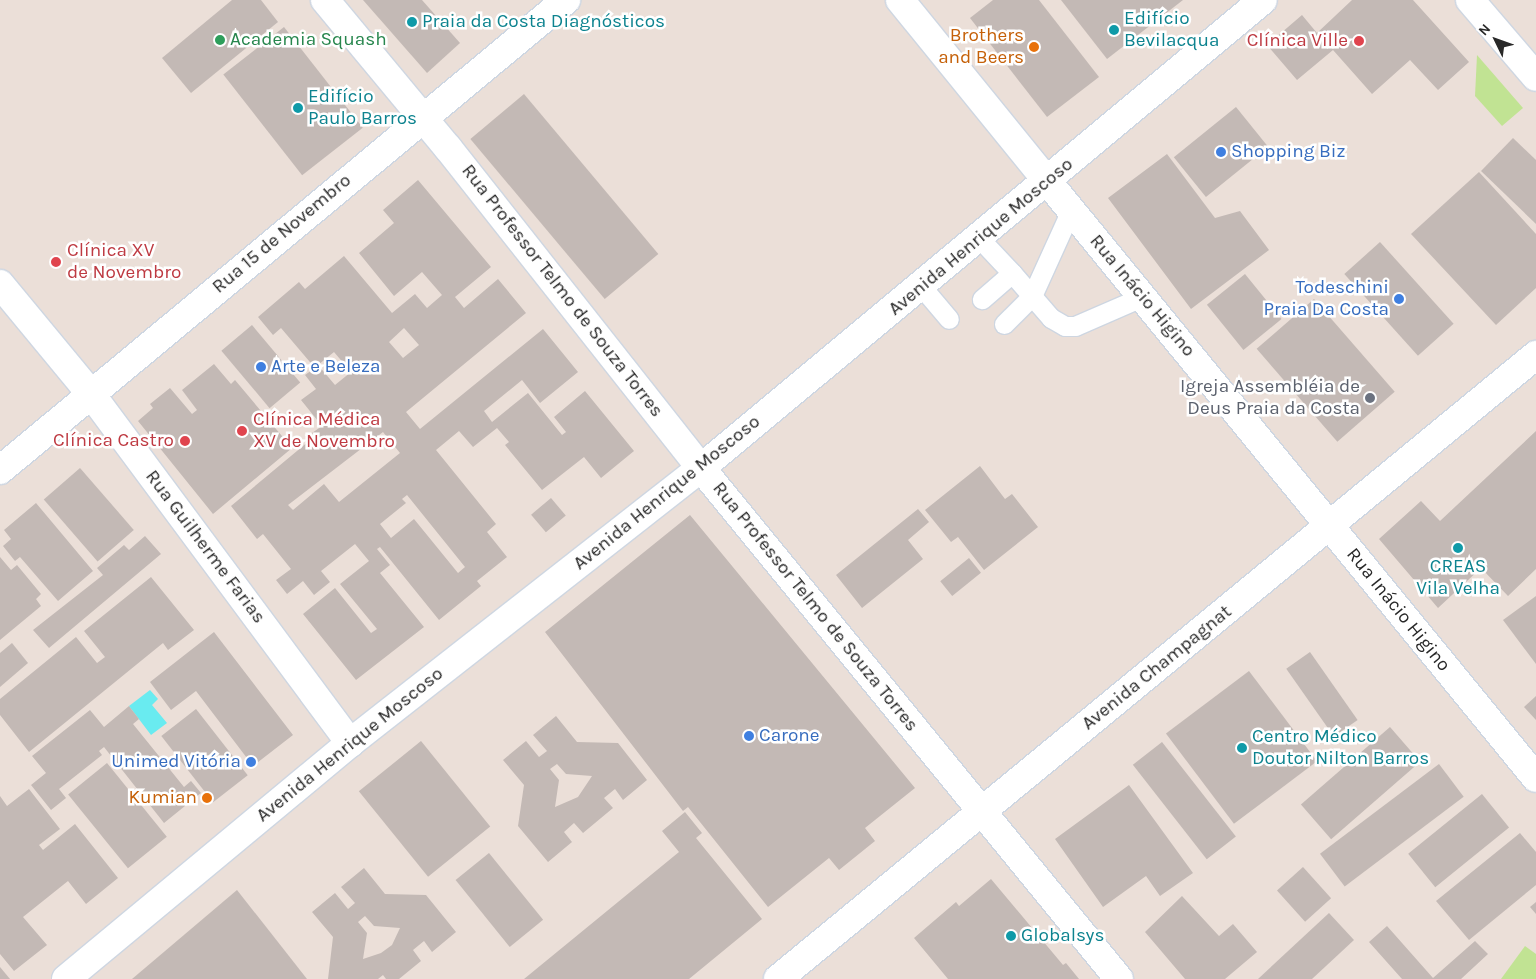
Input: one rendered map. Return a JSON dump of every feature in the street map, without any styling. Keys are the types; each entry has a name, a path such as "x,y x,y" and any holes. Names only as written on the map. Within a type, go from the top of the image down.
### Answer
{"street":[{"name":"Rua Professor Telmo de Souza Torres","path":"325,0 422,118 701,468 1120,979"},
{"name":"Rua 15 de Novembro","path":"0,470 566,0"},
{"name":"Rua Inácio Higino","path":"900,0 1071,210 1144,296 1536,778"},
{"name":"Avenida Henrique Moscoso","path":"66,979 350,742 701,468 1048,182 1263,0"},
{"path":"1470,0 1536,77"},
{"name":"Rua Guilherme Farias","path":"0,284 90,394 350,742"},
{"name":"Avenida Champagnat","path":"778,979 1536,356"}],"lane":[{"path":"1004,324 1032,296 1071,210"},
{"path":"980,238 1058,324 1075,326 1144,296"},
{"path":"982,300 1012,273"},
{"path":"921,286 949,319"}],"green space":[{"path":"1477,55 1523,108 1502,126 1475,96"},
{"path":"1525,946 1536,954 1536,979 1501,979"}],"water":[{"path":"150,690 158,699 152,705 167,723 151,735 129,706"}],"building":[{"name":"Academia Squash","path":"232,0 261,0 278,22 191,93 162,58"},
{"name":"Praia da Costa Diagnósticos","path":"363,0 422,0 460,43 427,73"},
{"name":"Brothers and Beers","path":"993,0 1039,0 1099,77 1047,117 970,18"},
{"name":"Edifício Bevilacqua","path":"1061,0 1183,0 1107,59"},
{"path":"1352,0 1413,0 1469,62 1438,90 1410,60 1372,94 1333,50 1297,80 1267,45 1302,15 1317,33"},
{"name":"Edifício Paulo Barros","path":"284,27 363,128 302,175 223,74"},
{"path":"524,94 658,254 605,299 470,139"},
{"name":"Shopping Biz","path":"1236,107 1268,147 1206,197 1174,157"},
{"path":"1513,138 1536,160 1536,224 1481,171"},
{"path":"1167,154 1215,218 1240,211 1269,250 1191,309 1108,198"},
{"path":"1479,172 1536,234 1536,288 1496,325 1411,234"},
{"path":"418,180 491,267 455,297 464,308 498,279 526,313 406,412 420,429 543,329 578,372 540,403 522,380 484,411 492,422 528,393 562,435 566,432 554,417 585,391 634,451 601,478 584,457 542,490 505,445 509,442 497,428 473,447 459,431 436,450 496,524 487,532 507,557 477,581 481,586 439,620 380,547 377,549 390,565 380,573 424,627 356,680 303,614 335,588 371,633 377,629 340,584 369,561 355,544 321,571 330,582 314,595 303,581 287,594 276,580 291,569 263,534 257,539 231,506 315,436 312,433 322,426 301,400 316,389 305,375 315,368 281,328 273,335 258,317 299,282 305,289 344,256 392,313 415,294 427,308 442,295 422,272 394,296 359,253 394,223 383,210","holes":["404,328 419,345 403,358 389,342","334,352 351,372 335,385 318,365","383,432 400,453 339,502 324,484 293,510 288,505","407,495 465,567 458,573 414,519 391,538 380,524 406,503 402,499"]},
{"name":"Todeschini Praia Da Costa","path":"1380,242 1454,324 1418,356 1344,274"},
{"path":"1245,274 1282,319 1243,350 1207,305"},
{"path":"1314,299 1395,392 1337,442 1257,349"},
{"name":"Arte e Beleza","path":"252,325 300,382 270,408 221,351"},
{"path":"214,364 231,384 235,380 292,448 213,514 138,421 153,408 150,404 170,388 192,414 197,410 182,390"},
{"name":"CREAS Vila Velha","path":"1536,431 1536,569 1508,596 1481,568 1438,608 1379,539 1421,501 1440,521"},
{"path":"980,466 1005,499 1012,494 1038,527 984,570 958,537 951,542 925,510"},
{"path":"80,468 134,530 98,561 44,499"},
{"path":"551,498 566,516 546,532 531,515"},
{"path":"36,503 93,571 58,601 20,557 15,561 3,546 11,539 4,530"},
{"path":"918,509 929,522 908,540 923,559 862,608 836,575"},
{"name":"Carone","path":"690,515 915,788 865,828 875,841 839,870 829,858 768,907 688,807 683,811 545,632"},
{"path":"145,536 161,554 49,648 33,630 103,575 97,568 124,545 129,550"},
{"path":"0,557 11,570 17,565 41,594 36,599 41,606 0,640"},
{"path":"969,558 981,573 952,596 940,581"},
{"path":"151,577 194,630 168,650 163,643 29,752 0,715 0,699 76,637 97,663 105,657 84,631"},
{"path":"1536,596 1536,664 1503,620"},
{"path":"214,632 293,735 253,766 196,691 171,710 150,682"},
{"path":"12,643 28,663 0,687 0,653"},
{"path":"1310,652 1358,720 1334,737 1286,669"},
{"name":"Centro Médico Doutor Nilton Barros","path":"1249,671 1317,761 1234,824 1166,734"},
{"path":"1536,696 1536,720 1524,707"},
{"path":"129,706 139,719 133,724 184,787 191,781 201,793 164,823 104,747 99,751 102,755 59,789 66,798 51,810 31,785 46,773 32,756 90,710 104,727"},
{"path":"196,709 248,775 213,802 161,736"},
{"path":"556,716 577,742 618,743 647,780 623,800 615,789 604,798 613,808 583,833 574,823 564,832 572,842 548,862 518,826 524,785 503,760 526,741 539,757 547,751 533,735","holes":["557,764 566,774 592,776 578,797 555,807 559,780 550,769"]},
{"path":"1390,727 1420,762 1331,839 1301,804"},
{"path":"421,741 490,826 428,877 359,791"},
{"path":"1162,742 1236,837 1207,859 1133,765"},
{"path":"107,763 167,837 128,868 68,794"},
{"path":"1439,764 1464,797 1345,886 1320,854"},
{"path":"1129,785 1193,873 1160,896 1146,876 1103,907 1055,839"},
{"path":"29,789 60,829 39,845 43,850 75,824 118,878 86,904 68,881 23,917 47,945 14,971 0,954 0,796 7,806"},
{"path":"1482,794 1509,827 1435,887 1408,854"},
{"path":"685,812 702,833 696,838 762,919 689,979 524,979 679,852 662,831"},
{"path":"1520,833 1536,852 1536,885 1469,940 1436,901"},
{"path":"489,853 543,920 510,947 456,880"},
{"path":"1303,867 1331,898 1305,922 1277,890"},
{"path":"364,868 385,894 426,895 456,932 432,952 424,941 413,950 421,961 399,979 386,979 383,975 378,979 328,979 333,937 312,912 335,893 348,909 355,903 341,887","holes":["365,916 374,926 400,928 392,945 381,953 363,959 367,933 358,922"]},
{"path":"991,879 1063,965 1066,963 1079,979 948,979 914,938 956,902 959,906"},
{"path":"237,890 307,979 132,979"},
{"path":"1182,896 1219,936 1233,924 1257,952 1225,979 1185,979 1145,932"},
{"path":"1536,902 1536,914 1530,907"},
{"path":"1329,913 1354,940 1312,979 1258,979"},
{"path":"1387,926 1433,978 1475,941 1488,954 1461,979 1402,979 1369,942"},
{"path":"0,967 10,979 0,979"}],"place":[{"name":"Praia da Costa Diagnósticos","path":"412,22"},
{"name":"Edifício Bevilacqua","path":"1114,30"},
{"name":"Academia Squash","path":"220,40"},
{"name":"Clínica Ville","path":"1359,41"},
{"name":"Brothers and Beers","path":"1034,47"},
{"name":"Edifício Paulo Barros","path":"298,108"},
{"name":"Shopping Biz","path":"1221,152"},
{"name":"Clínica XV de Novembro","path":"56,262"},
{"name":"Todeschini Praia Da Costa","path":"1399,299"},
{"name":"Arte e Beleza","path":"261,367"},
{"name":"Igreja Assembléia de Deus Praia da Costa","path":"1370,398"},
{"name":"Clínica Médica XV de Novembro","path":"242,431"},
{"name":"Clínica Castro","path":"185,441"},
{"name":"CREAS Vila Velha","path":"1458,548"},
{"name":"Carone","path":"749,736"},
{"name":"Centro Médico Doutor Nilton Barros","path":"1242,748"},
{"name":"Unimed Vitória","path":"251,762"},
{"name":"Kumian","path":"207,798"},
{"name":"Globalsys","path":"1011,936"}]}
